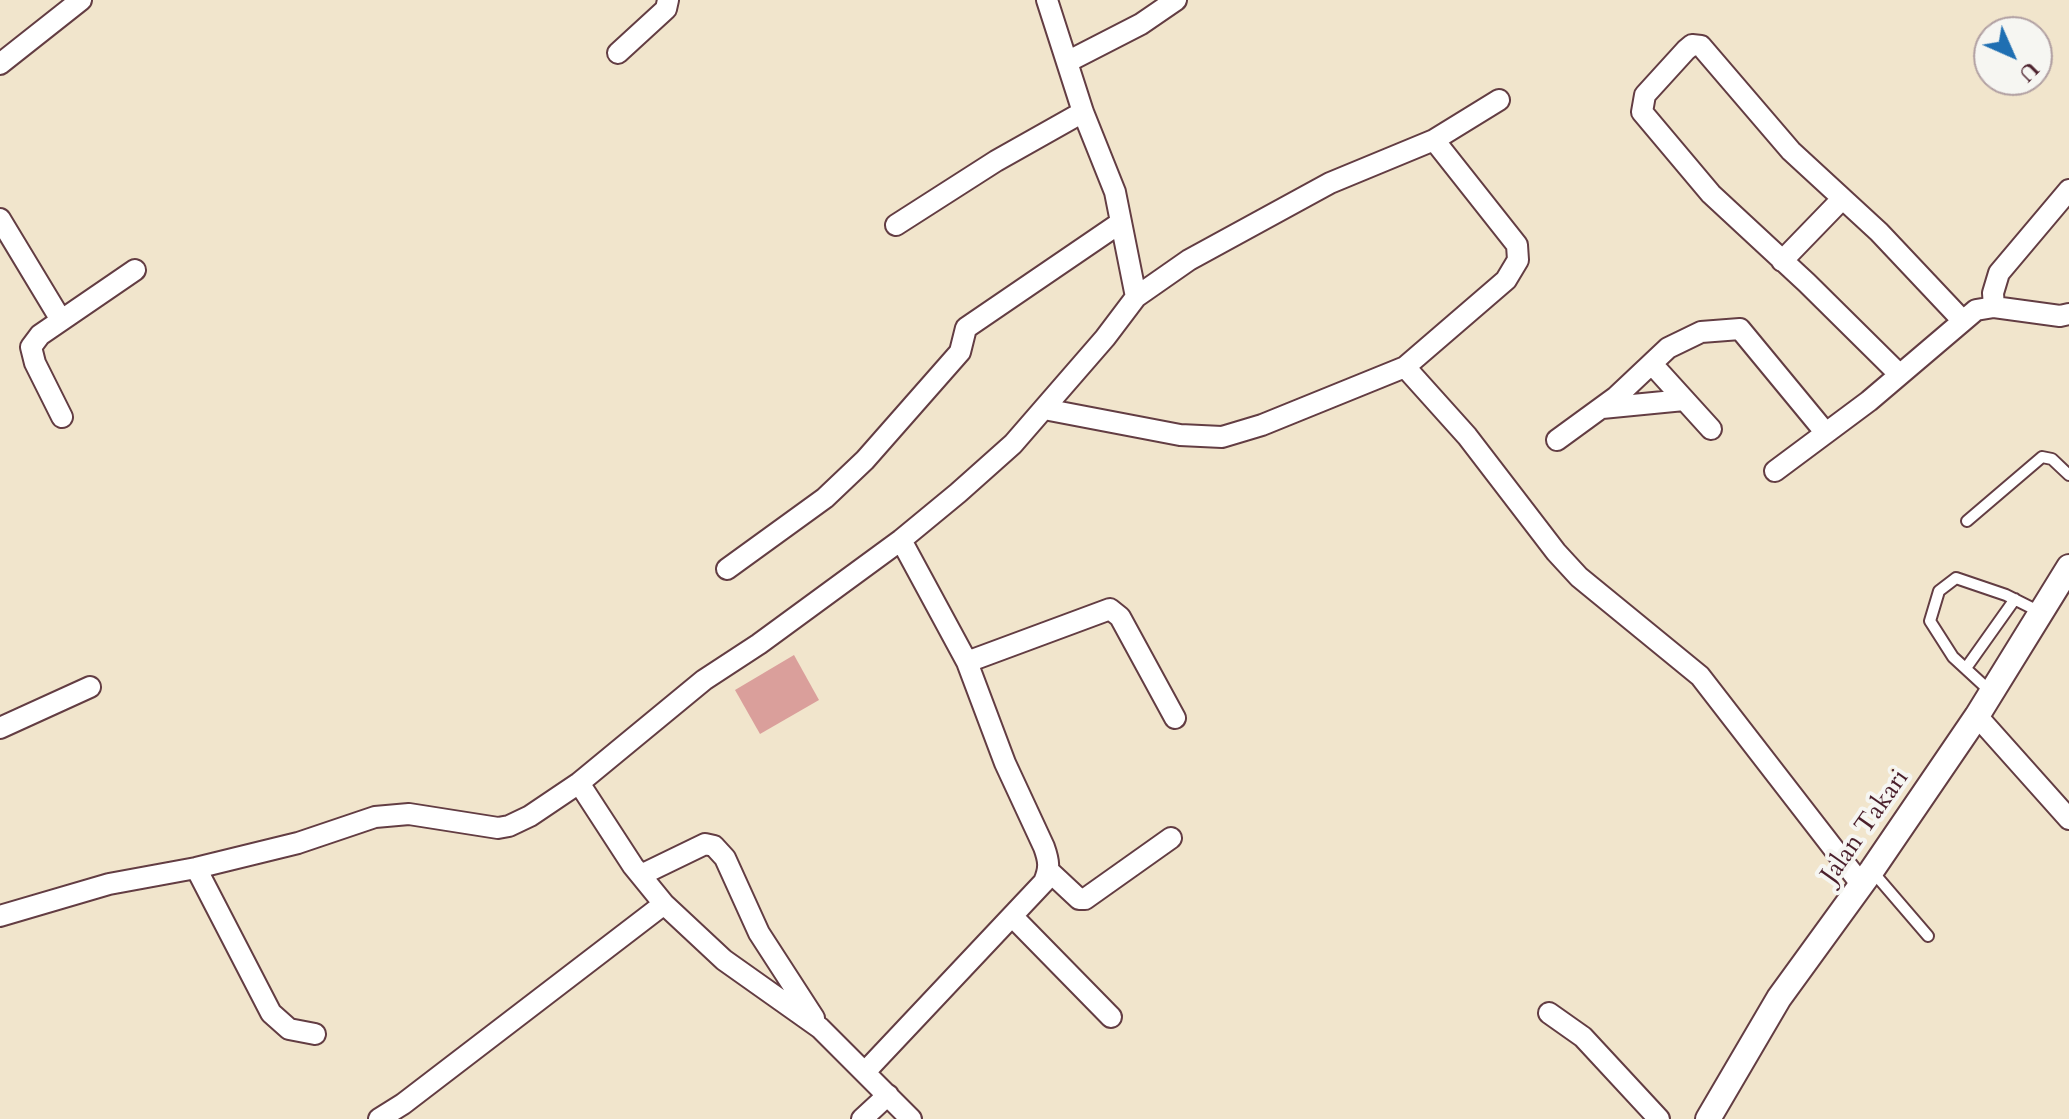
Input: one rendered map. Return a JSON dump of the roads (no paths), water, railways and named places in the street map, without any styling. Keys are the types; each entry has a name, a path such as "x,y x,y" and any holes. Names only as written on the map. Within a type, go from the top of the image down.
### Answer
{"street":[{"path":"0,64 81,0"},
{"path":"618,53 666,9 668,0"},
{"path":"1047,0 1083,112 1115,192 1136,297"},
{"path":"1067,62 1141,24 1176,0"},
{"path":"1899,374 1711,194 1642,112 1645,95 1686,50 1692,45 1701,46 1791,151 1879,232 1962,320"},
{"path":"0,916 109,884 196,868 298,843 375,817 393,814 498,828 509,826 579,783 704,680 759,644 901,540 1013,444 1105,338 1136,297 1189,260 1330,183 1434,140 1499,100"},
{"path":"896,225 996,161 1083,112"},
{"path":"1044,409 1180,435 1222,437 1262,425 1405,367 1506,280 1518,260 1517,245 1434,140"},
{"path":"1994,307 1993,293 1999,273 2069,190"},
{"path":"1782,261 1842,199"},
{"path":"0,219 61,320"},
{"path":"727,569 825,498 865,460 960,352 966,328 1120,223"},
{"path":"62,417 35,363 31,347 40,335 135,270"},
{"path":"1775,471 1869,401 1976,310 1994,307 2060,316 2069,314"},
{"path":"1557,440 1602,408 1668,348 1701,332 1740,329 1825,432"},
{"path":"1652,364 1711,429"},
{"path":"1405,367 1467,436 1556,552 1579,577 1700,676 1866,877"},
{"path":"1602,408 1684,400"},
{"path":"865,1072 1044,882 1049,871 1044,847 1005,763 967,662 901,540"},
{"name":"Jalan Takari","path":"1708,1119 1779,998 1977,716 2069,567"},
{"path":"967,662 1110,609 1120,617 1175,718"},
{"path":"0,728 90,687"},
{"path":"1977,716 2069,819"},
{"path":"579,783 664,904 724,960 820,1028 911,1119"},
{"path":"1049,871 1079,899 1085,899 1171,838"},
{"path":"641,875 705,844 714,846 725,858 759,933 820,1028"},
{"path":"196,868 271,1013 289,1029 315,1034"},
{"path":"379,1119 403,1104 664,904"},
{"path":"1012,916 1111,1017"},
{"path":"1549,1013 1583,1037 1659,1119"},
{"path":"862,1119 888,1095"}],"lane":[{"path":"1967,521 2042,457 2052,459 2069,475"},
{"path":"1991,692 1953,657 1930,621 1939,591 1956,578 2015,599 2041,612"},
{"path":"1966,668 2015,599"},
{"path":"1866,877 1928,936"}]}
